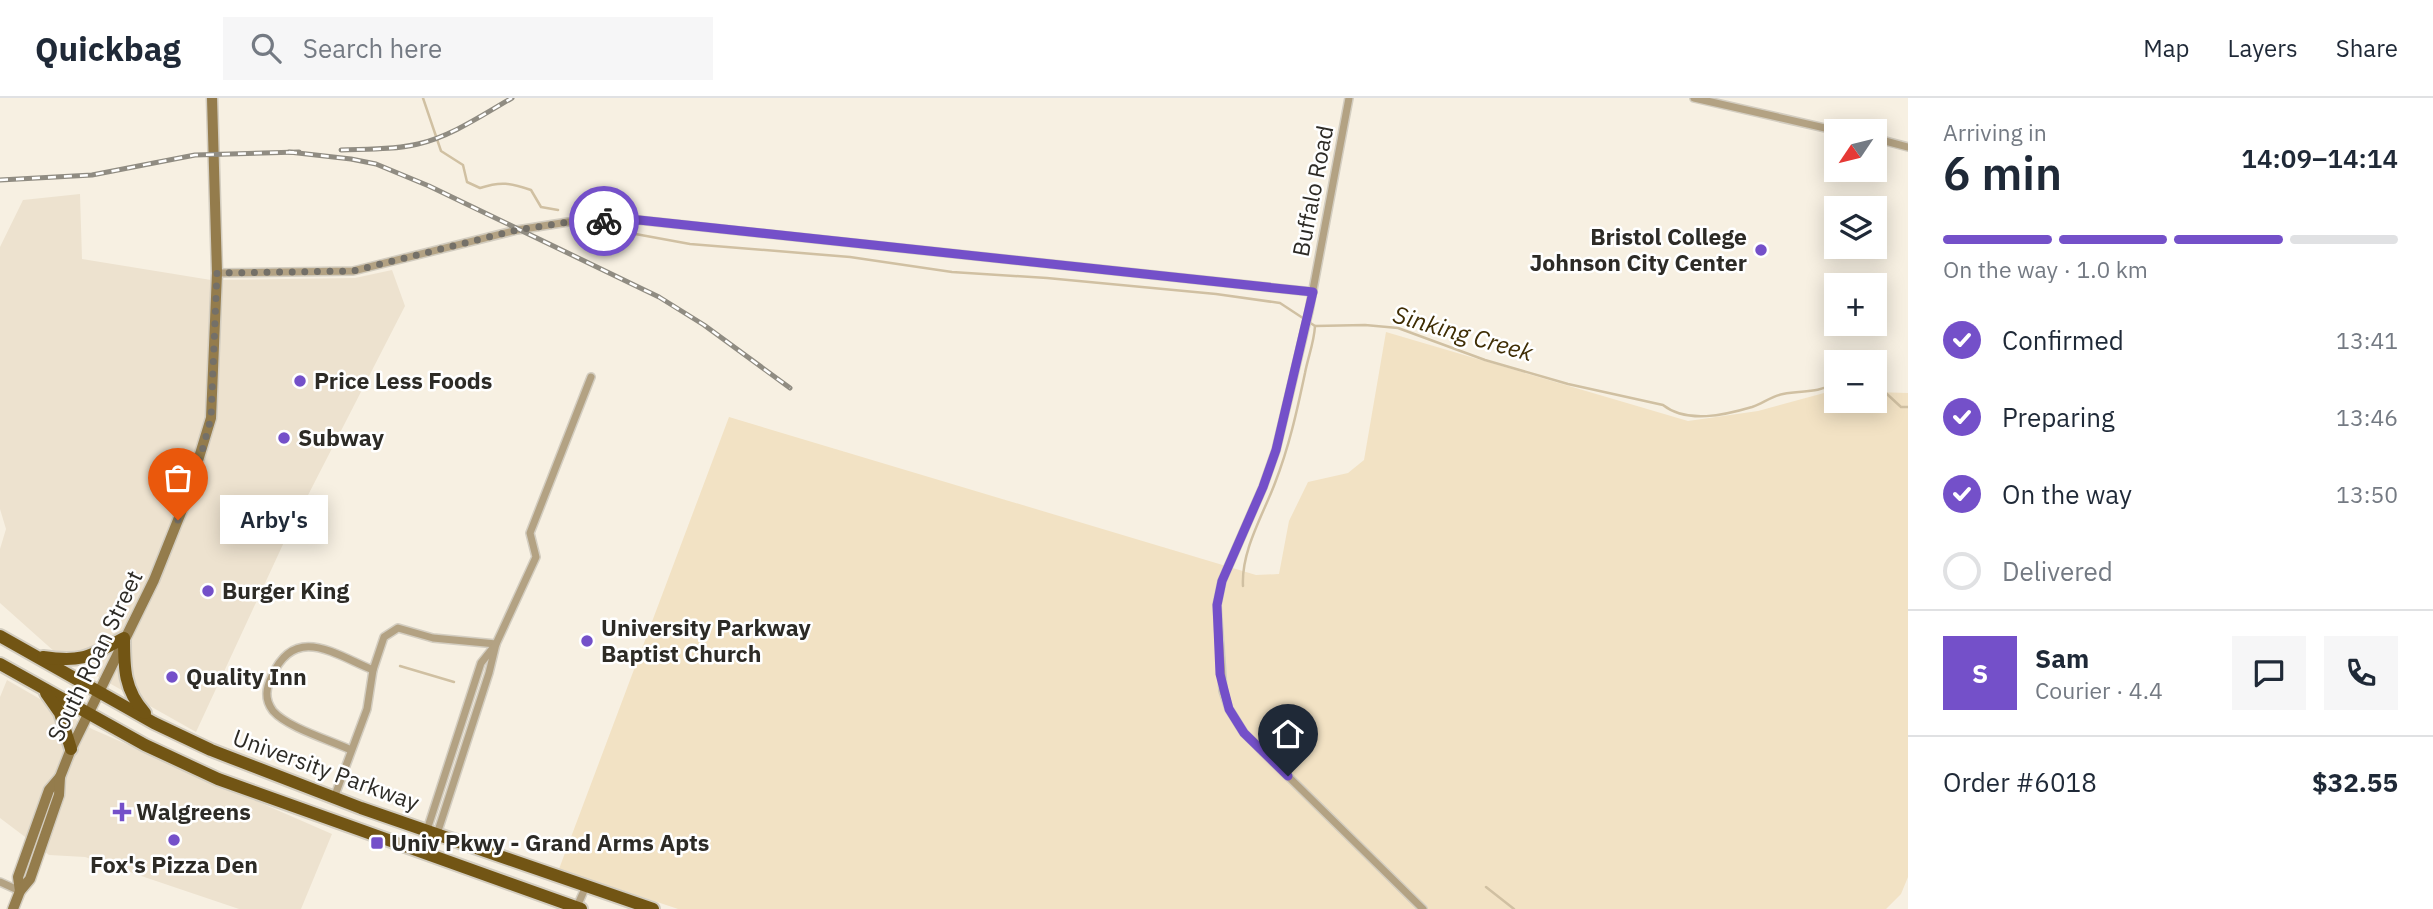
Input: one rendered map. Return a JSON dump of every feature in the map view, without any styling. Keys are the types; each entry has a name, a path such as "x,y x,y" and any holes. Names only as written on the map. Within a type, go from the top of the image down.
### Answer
{"highway":[{"name":"University Parkway","path":"0,636 154,723 211,750 334,798 653,909"},
{"path":"36,656 80,660 124,638 126,684 134,701 154,723"},
{"name":"University Parkway","path":"0,664 174,760 226,782 578,908"},
{"path":"42,687 60,713 71,749"},
{"path":"326,819 334,798"},
{"path":"465,868 472,846"}],"main road":[{"name":"South Roan Street","path":"13,909 20,891 18,877 49,790 60,777 97,692 158,570 186,500 211,418 217,273 212,98"}],"street":[{"name":"Buffalo Road","path":"1349,98 1309,312 1276,450 1222,581 1217,605 1217,624 1223,691 1236,722 1244,733 1423,909"},
{"path":"1694,98 1723,102 1824,127"},
{"path":"1887,141 1908,146"},
{"path":"217,273 353,271 517,230 569,222 639,220 1313,292"},
{"path":"432,832 489,674 496,645 536,557 530,533 591,377"},
{"path":"334,798 367,709 373,670 384,637 398,628 433,638 496,645"},
{"path":"351,750 286,721 274,711 266,698 268,684 278,661 300,646 320,648 373,670"},
{"path":"0,882 20,891"},
{"path":"578,908 586,886"}],"shaded area":[{"path":"80,194 82,259 211,280 355,278 392,270 405,306 285,540 196,732 56,653 0,603 0,549 6,529 0,509 0,247 23,200"},
{"path":"1386,332 1688,421 1758,411 1824,393 1824,413 1887,413 1887,392 1908,393 1908,877 1901,894 1886,909 678,909 559,869 729,417 1256,575 1279,574 1289,521 1308,482 1348,473 1364,460"},
{"path":"7,680 92,729 332,834 301,909 239,909 85,857 49,855 0,818 0,697"}],"waterway":[{"name":"Sinking Creek","path":"423,98 441,151 463,165 467,182 480,188 494,184 511,184 531,190 541,207 558,210"},
{"name":"Sinking Creek","path":"575,231 630,233 690,244 850,257 952,272 1047,278 1216,294 1280,303 1315,326 1365,325 1398,328 1485,360 1568,384 1663,405 1673,411 1695,416 1730,413 1779,395 1824,388"},
{"path":"1243,586 1249,546 1289,442 1315,326"},
{"name":"Sinking Creek","path":"1887,394 1901,407 1908,407"},
{"path":"400,666 454,682"},
{"path":"1486,887 1514,909"}],"railway":[{"path":"341,150 418,144 443,136 512,98"},
{"path":"289,152 376,164 429,186 659,297 704,325 790,388"},
{"path":"0,180 92,175 195,155 299,152"}],"way so far":[{"path":"178,520 211,418 217,273 353,271 517,230 569,222 604,221"}],"place":[{"name":"Bristol College Johnson City Center","path":"1761,250"},
{"name":"Price Less Foods","path":"300,381"},
{"name":"Subway","path":"284,438"},
{"name":"Arby's","path":"178,520"},
{"name":"Burger King","path":"208,591"},
{"name":"University Parkway Baptist Church","path":"587,641"},
{"name":"Quality Inn","path":"172,677"},
{"name":"Walgreens","path":"122,812"},
{"name":"Fox's Pizza Den","path":"174,840"},
{"name":"Univ Pkwy - Grand Arms Apts","path":"377,843"}],"route":[{"path":"604,221 639,220 1313,292 1276,450 1222,581 1217,605 1220,674 1229,709 1244,733 1288,776"}]}
